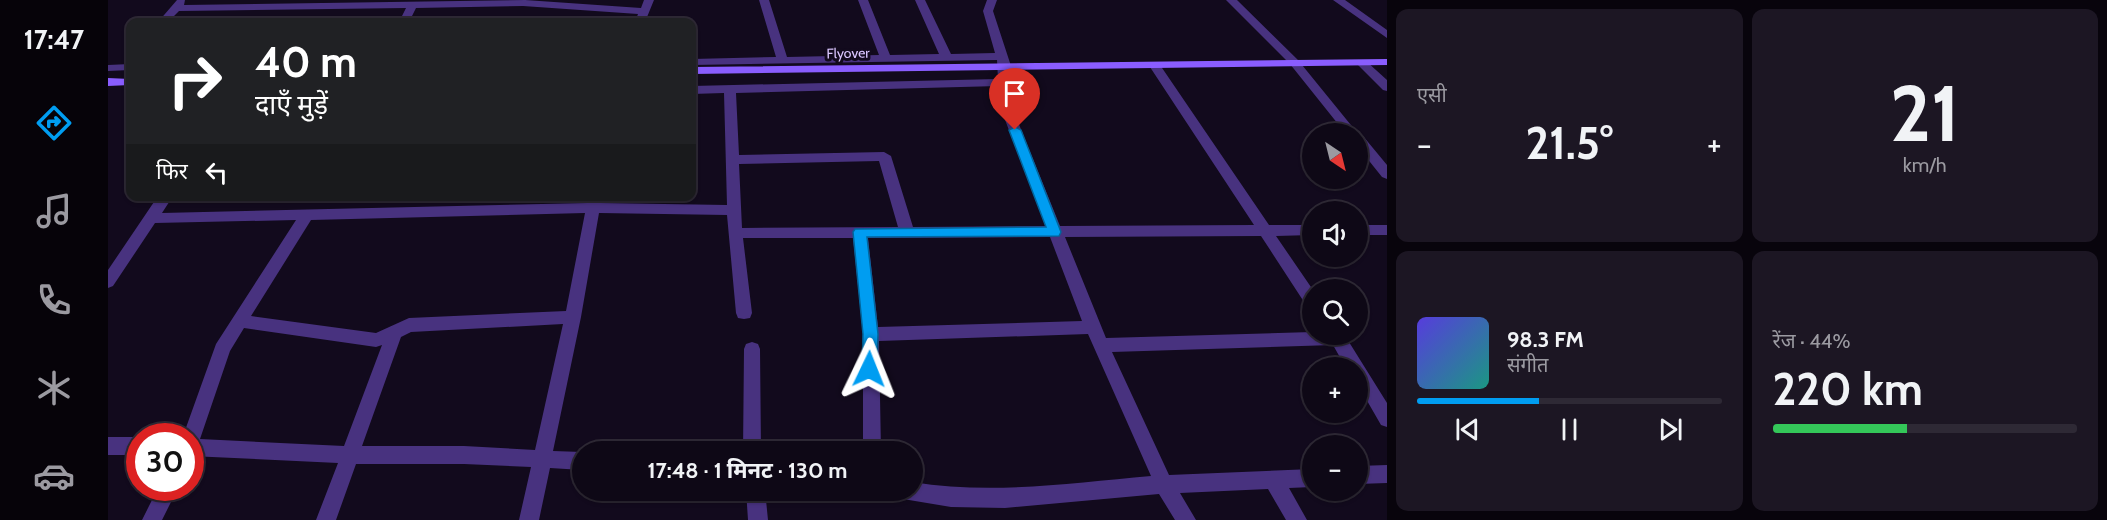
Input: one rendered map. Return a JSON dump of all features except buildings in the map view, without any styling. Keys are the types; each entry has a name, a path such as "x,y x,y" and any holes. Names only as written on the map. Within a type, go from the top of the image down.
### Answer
{"main road":[{"name":"Flyover","path":"696,71 943,61 1004,68 1387,62"},
{"path":"108,82 126,82"}],"street":[{"path":"764,0 782,59"},
{"path":"863,0 885,57"},
{"path":"696,62 885,57 943,61 920,0"},
{"path":"992,0 988,11 989,22 1004,68 1008,112 1093,327 1164,484 1185,520"},
{"path":"1231,0 1294,62 1344,123"},
{"path":"1338,0 1387,35"},
{"path":"406,18 414,3"},
{"path":"167,18 179,4 647,5"},
{"path":"1362,63 1387,87"},
{"path":"1154,64 1302,286"},
{"path":"108,68 126,66"},
{"path":"696,90 1004,68"},
{"path":"730,88 735,233 744,313"},
{"path":"1368,151 1387,174"},
{"path":"732,160 885,156 908,232"},
{"path":"108,282 163,201"},
{"path":"151,218 307,215 594,202 734,210"},
{"path":"529,520 573,317 594,202"},
{"path":"197,423 222,350 238,321 307,215"},
{"path":"735,233 1302,230"},
{"path":"1368,230 1387,230"},
{"path":"860,232 871,334 872,441"},
{"path":"238,321 376,340 409,325 573,317"},
{"path":"871,334 1093,327"},
{"path":"326,520 395,332"},
{"path":"1102,345 1302,337"},
{"path":"752,349 752,441"},
{"path":"1368,388 1387,419"},
{"path":"108,446 126,446"},
{"path":"204,446 351,455 572,460"},
{"path":"1368,475 1387,474"},
{"path":"923,493 951,498 1005,499 1164,484 1302,478"},
{"path":"1274,479 1297,520"},
{"path":"152,520 162,501"},
{"path":"755,501 758,520"}],"route":[{"path":"869,369 871,334 860,232 1054,232 1015,130"}]}
